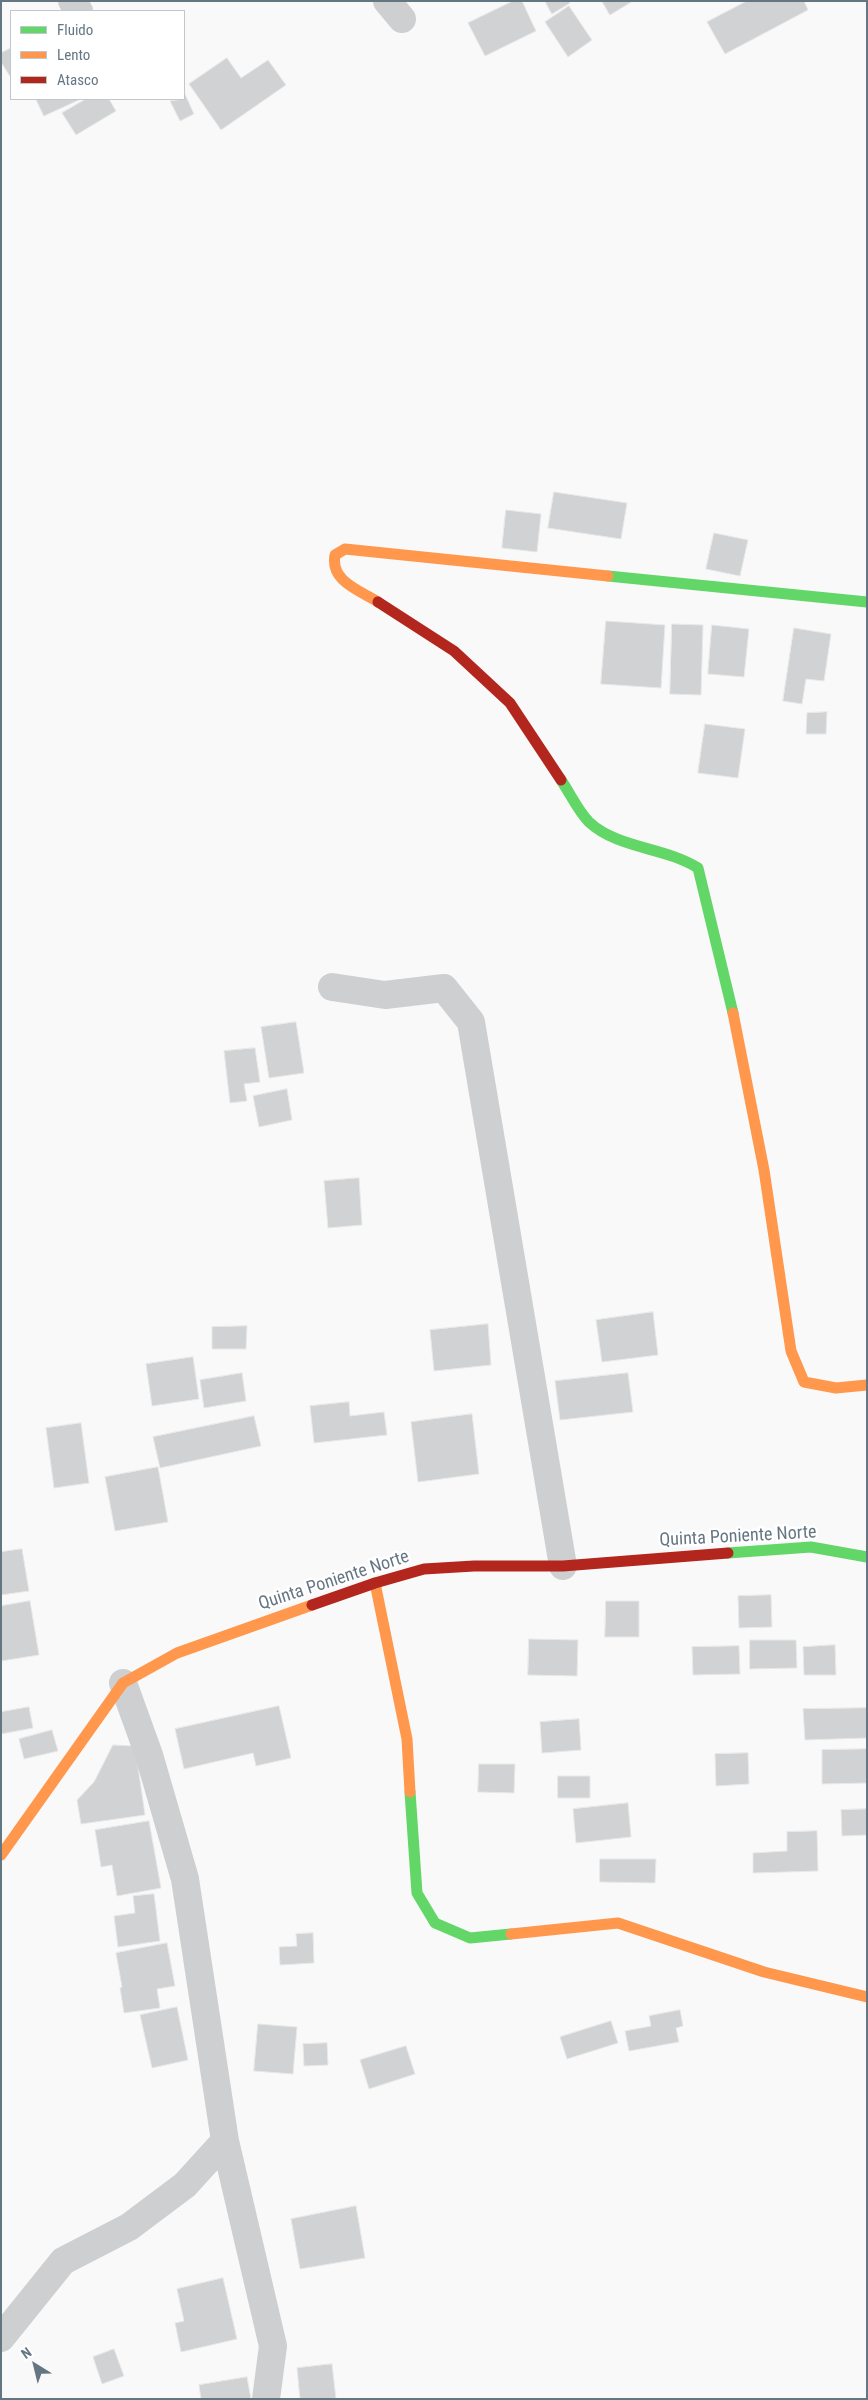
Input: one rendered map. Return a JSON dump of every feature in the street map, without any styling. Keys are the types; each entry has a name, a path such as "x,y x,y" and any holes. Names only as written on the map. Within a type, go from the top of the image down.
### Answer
{"street":[{"path":"867,602 345,549 335,555 333,565 338,577 454,651 510,703 588,821 606,835 684,858 698,868 730,993 764,1170 791,1351 804,1382 836,1388 867,1385"},
{"path":"332,987 385,995 444,988 471,1022 563,1566"},
{"name":"Quinta Poniente Norte","path":"1,1855 123,1683 176,1653 375,1583 424,1569 474,1566 563,1566 812,1548 867,1557"},
{"path":"375,1583 407,1739 417,1893 435,1923 470,1938 618,1923 764,1972 867,1997"},
{"path":"123,1683 149,1755 185,1880 224,2141 273,2346 266,2399"},
{"path":"1,2338 63,2261 129,2227 185,2185 224,2141"}],"building":[{"path":"513,1 522,1 536,31 485,56 468,23"},
{"path":"545,1 569,1 570,3 552,14"},
{"path":"602,1 633,1 610,15"},
{"path":"747,1 804,1 808,10 725,54 707,22"},
{"path":"569,6 592,40 568,57 545,22"},
{"path":"10,48 10,76 1,62 1,53"},
{"path":"227,58 241,78 268,60 286,85 221,130 189,84"},
{"path":"185,94 194,114 180,121 170,101 185,100"},
{"path":"36,100 79,100 44,116"},
{"path":"84,100 110,100 116,111 76,135 62,113"},
{"path":"554,492 627,503 621,539 548,528"},
{"path":"506,510 541,514 537,552 502,548"},
{"path":"714,533 748,540 740,576 706,569"},
{"path":"606,621 665,625 661,688 601,684"},
{"path":"672,624 703,625 701,695 670,694"},
{"path":"712,625 749,629 744,677 708,674"},
{"path":"794,628 831,634 824,681 806,679 802,704 783,701"},
{"path":"827,712 826,734 806,734 807,713"},
{"path":"705,724 745,729 738,778 698,773"},
{"path":"296,1022 304,1073 269,1078 261,1027"},
{"path":"255,1048 260,1082 244,1084 247,1101 230,1103 224,1051"},
{"path":"287,1089 292,1120 259,1127 253,1096"},
{"path":"359,1178 362,1225 328,1228 324,1181"},
{"path":"653,1312 658,1355 602,1362 596,1320"},
{"path":"488,1324 491,1365 434,1371 430,1330"},
{"path":"247,1326 246,1349 212,1349 212,1327"},
{"path":"193,1357 199,1399 152,1406 146,1364"},
{"path":"242,1373 246,1401 204,1408 200,1380"},
{"path":"628,1373 633,1412 560,1420 555,1381"},
{"path":"349,1402 350,1416 384,1412 387,1435 314,1443 310,1406"},
{"path":"472,1414 479,1474 418,1482 411,1422"},
{"path":"254,1416 261,1446 160,1468 153,1437"},
{"path":"81,1423 89,1483 54,1488 46,1428"},
{"path":"158,1467 168,1522 115,1531 105,1477"},
{"path":"22,1549 29,1591 1,1595 1,1552"},
{"path":"771,1595 772,1627 739,1628 738,1596"},
{"path":"30,1601 39,1655 1,1661 1,1606"},
{"path":"606,1601 639,1601 639,1637 605,1637"},
{"path":"529,1639 578,1640 577,1676 528,1675"},
{"path":"750,1640 796,1640 797,1668 750,1669"},
{"path":"835,1645 836,1675 804,1675 803,1647"},
{"path":"739,1646 740,1674 693,1675 692,1647"},
{"path":"279,1706 291,1758 256,1766 253,1753 184,1769 175,1729"},
{"path":"29,1707 33,1728 1,1734 1,1712"},
{"path":"867,1708 867,1738 805,1740 803,1709"},
{"path":"579,1719 581,1750 542,1753 540,1722"},
{"path":"52,1730 58,1751 24,1759 19,1739"},
{"path":"113,1745 135,1746 145,1815 81,1824 77,1800 94,1782"},
{"path":"867,1749 867,1783 822,1784 822,1750"},
{"path":"748,1753 749,1784 716,1786 715,1754"},
{"path":"479,1764 515,1764 514,1793 478,1792"},
{"path":"558,1776 590,1776 590,1798 558,1798"},
{"path":"628,1803 631,1837 576,1843 573,1809"},
{"path":"867,1809 867,1835 842,1836 841,1810"},
{"path":"149,1821 161,1888 117,1896 112,1865 101,1867 95,1830"},
{"path":"817,1831 818,1871 753,1873 753,1853 787,1851 787,1832"},
{"path":"600,1859 656,1859 655,1883 600,1882"},
{"path":"154,1894 160,1941 118,1947 114,1916 135,1913 133,1896"},
{"path":"313,1933 314,1963 280,1965 279,1947 297,1946 296,1934"},
{"path":"167,1943 175,1986 157,1989 160,2008 124,2013 116,1953"},
{"path":"177,2007 188,2060 152,2068 140,2015"},
{"path":"680,2010 683,2026 676,2028 679,2042 629,2051 625,2031 651,2026 649,2016"},
{"path":"611,2021 618,2043 567,2059 560,2037"},
{"path":"258,2024 297,2027 293,2074 254,2071"},
{"path":"327,2043 328,2065 304,2066 303,2044"},
{"path":"406,2046 415,2074 369,2089 360,2060"},
{"path":"356,2206 365,2258 300,2269 291,2219"},
{"path":"223,2278 237,2339 181,2352 175,2323 184,2321 177,2289"},
{"path":"114,2349 124,2376 102,2384 93,2357"},
{"path":"332,2364 336,2399 300,2399 297,2368"},
{"path":"247,2377 251,2399 201,2399 199,2385"}],"traffic: fast":[{"path":"608,576 867,602"},
{"path":"561,780 585,818 601,831 614,838 671,856 698,868 733,1013"},
{"path":"728,1553 811,1547 867,1557"},
{"path":"410,1792 417,1893 435,1923 470,1938 511,1934"}],"traffic: slow":[{"path":"378,602 355,589 341,578 337,572 335,555 345,549 608,576"},
{"path":"733,1013 764,1170 791,1351 804,1382 836,1388 867,1385"},
{"path":"375,1583 407,1739 410,1792"},
{"path":"1,1855 123,1683 177,1653 312,1605"},
{"path":"511,1934 618,1923 764,1972 867,1997"}],"traffic: jam":[{"path":"378,602 454,651 510,703 561,780"},
{"path":"312,1605 375,1583 424,1569 474,1566 563,1566 728,1553"}]}
